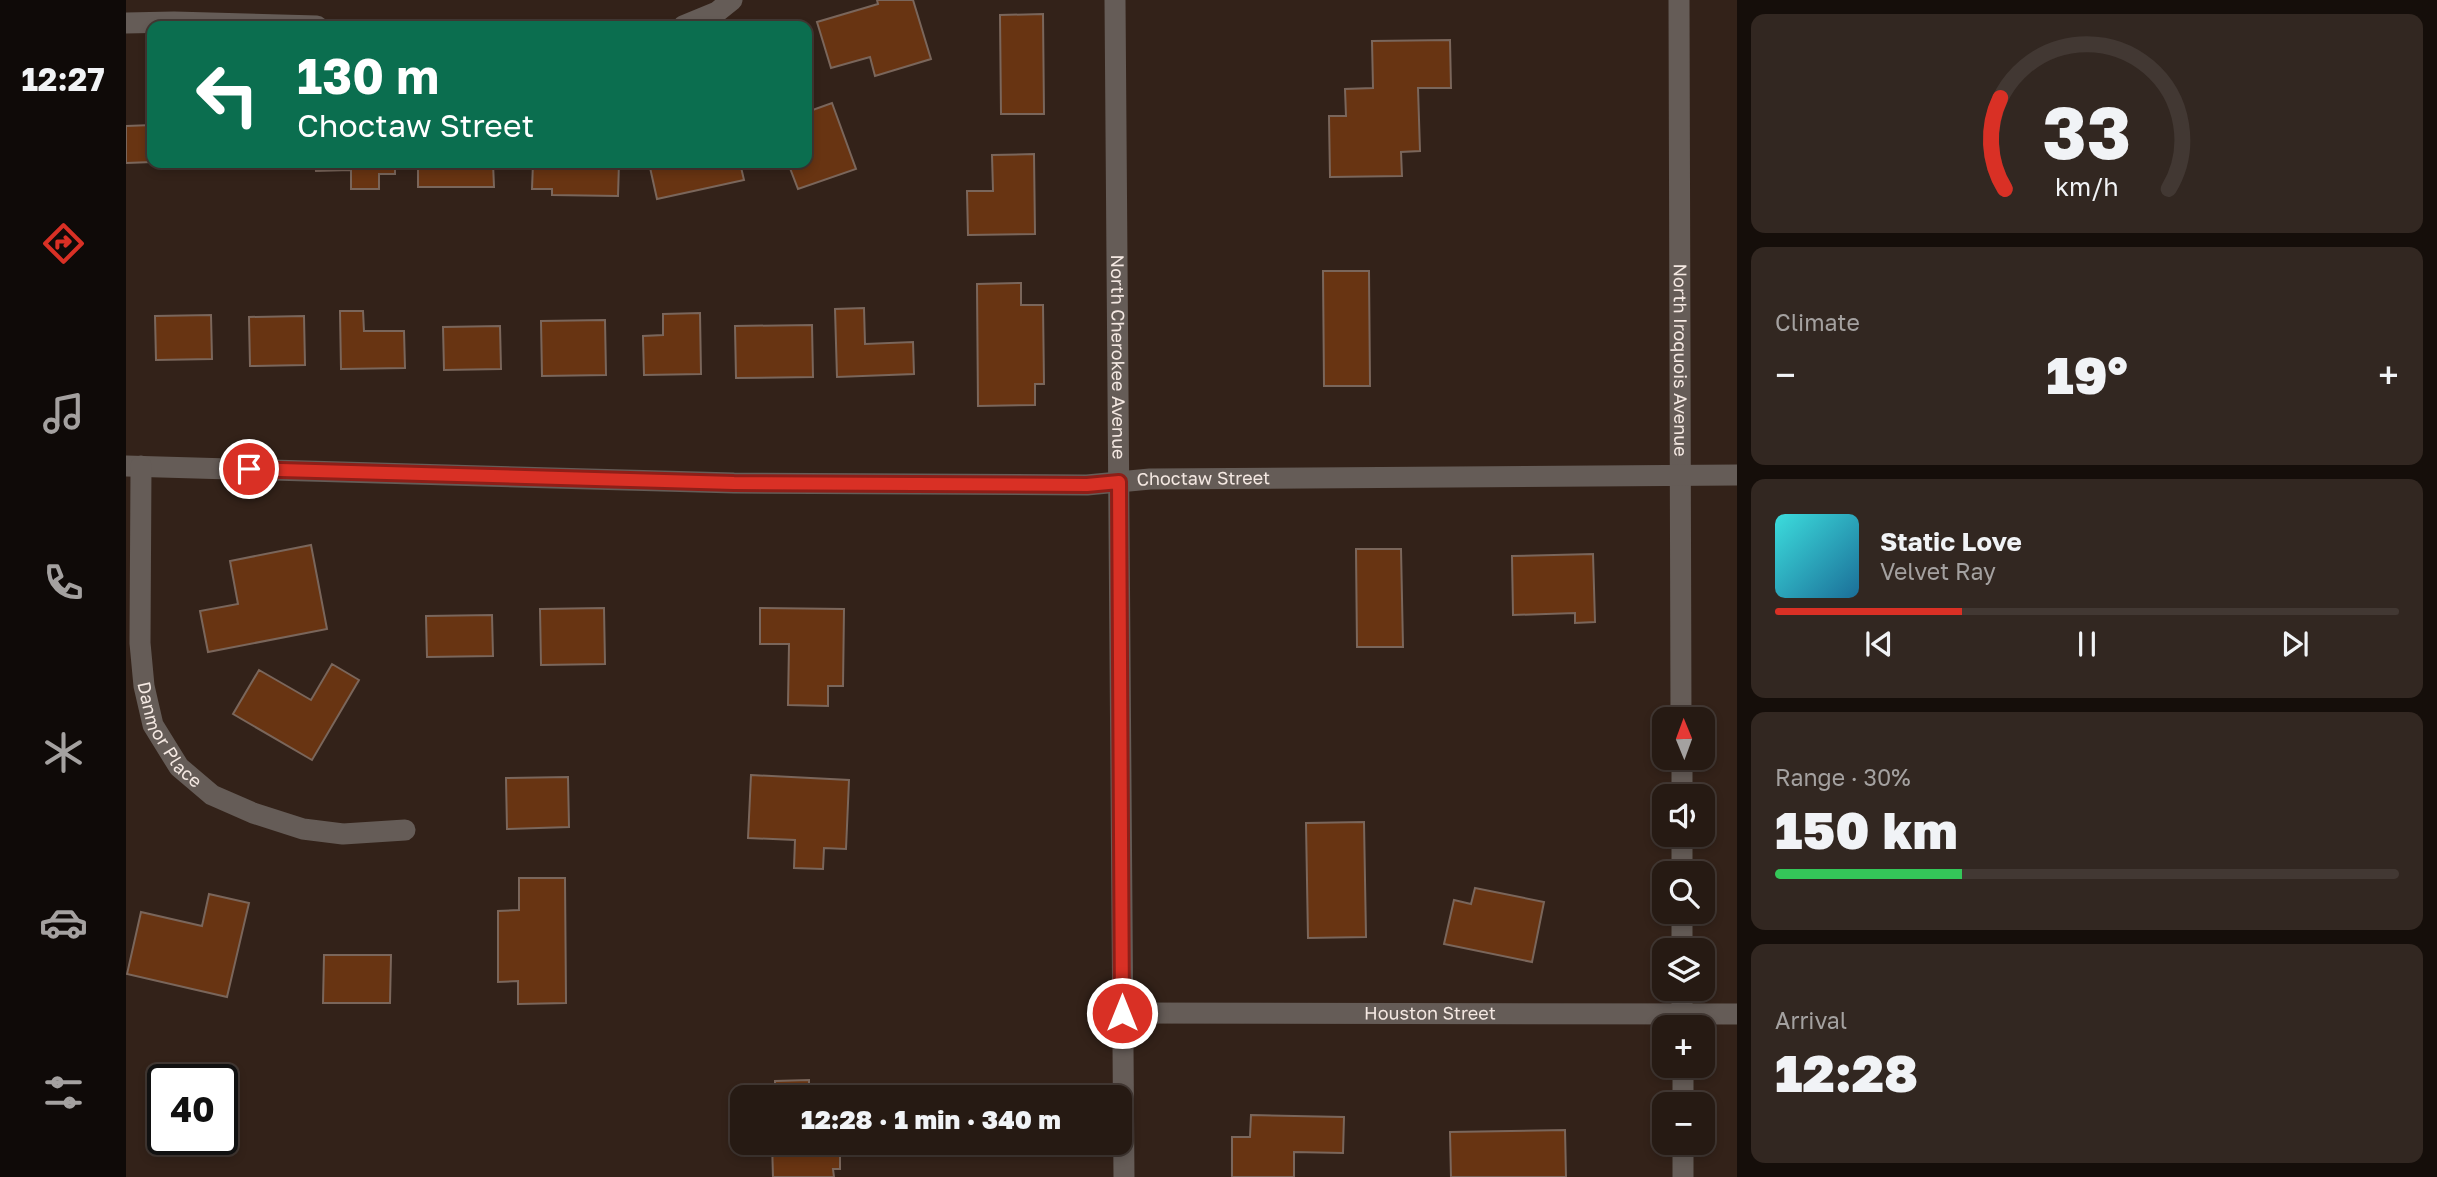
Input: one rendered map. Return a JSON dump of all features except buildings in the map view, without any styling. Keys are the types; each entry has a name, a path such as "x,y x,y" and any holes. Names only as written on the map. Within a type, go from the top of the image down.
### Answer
{"street":[{"path":"695,21 716,12 732,0"},
{"name":"North Cherokee Avenue","path":"1115,0 1124,1177"},
{"name":"North Iroquois Avenue","path":"1679,0 1681,707"},
{"path":"126,23 147,23"},
{"name":"Choctaw Street","path":"134,466 734,483 1087,485 1150,479 1737,475"},
{"name":"Danmor Place","path":"134,466 144,686 153,725 179,767 212,795 253,813 303,829 343,834 405,830"},
{"name":"Houston Street","path":"1122,1013 1652,1021"},
{"name":"Houston Street","path":"1715,1017 1737,1014"},
{"path":"1683,1155 1683,1177"}],"route":[{"path":"249,469 734,483 1087,485 1119,482 1122,1013"}]}
